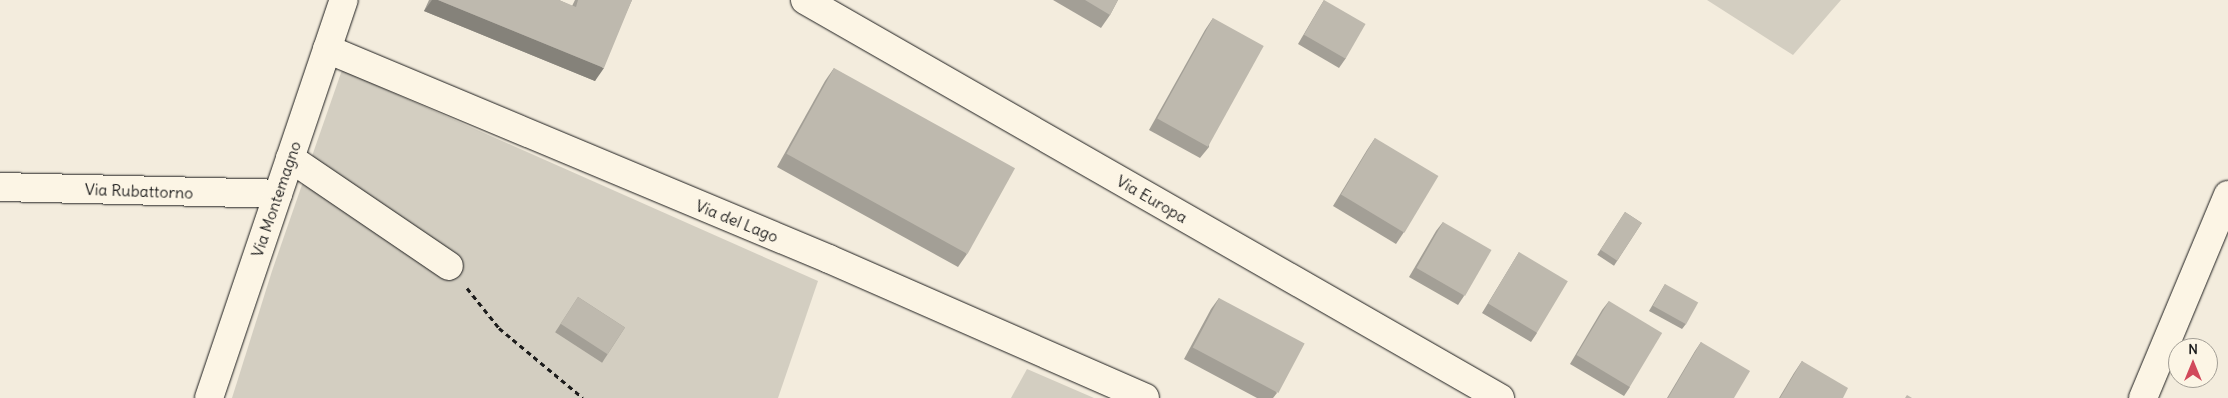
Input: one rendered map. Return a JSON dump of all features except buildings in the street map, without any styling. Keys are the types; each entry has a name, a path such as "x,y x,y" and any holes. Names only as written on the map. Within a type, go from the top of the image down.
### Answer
{"street":[{"name":"Via Montemagno","path":"209,398 344,0"},
{"name":"Via Europa","path":"805,0 1500,398"},
{"name":"Via del Lago","path":"327,49 829,259 1145,398"},
{"path":"290,158 449,266"},
{"name":"Via Rubattorno","path":"0,186 278,194"},
{"path":"2143,398 2228,195"}],"path":[{"path":"449,266 499,328 582,398"}],"shaded area":[{"path":"1707,0 1841,0 1793,55"},
{"path":"342,70 818,281 778,398 232,398 272,271"},
{"path":"1027,369 1094,398 1011,398"}]}
